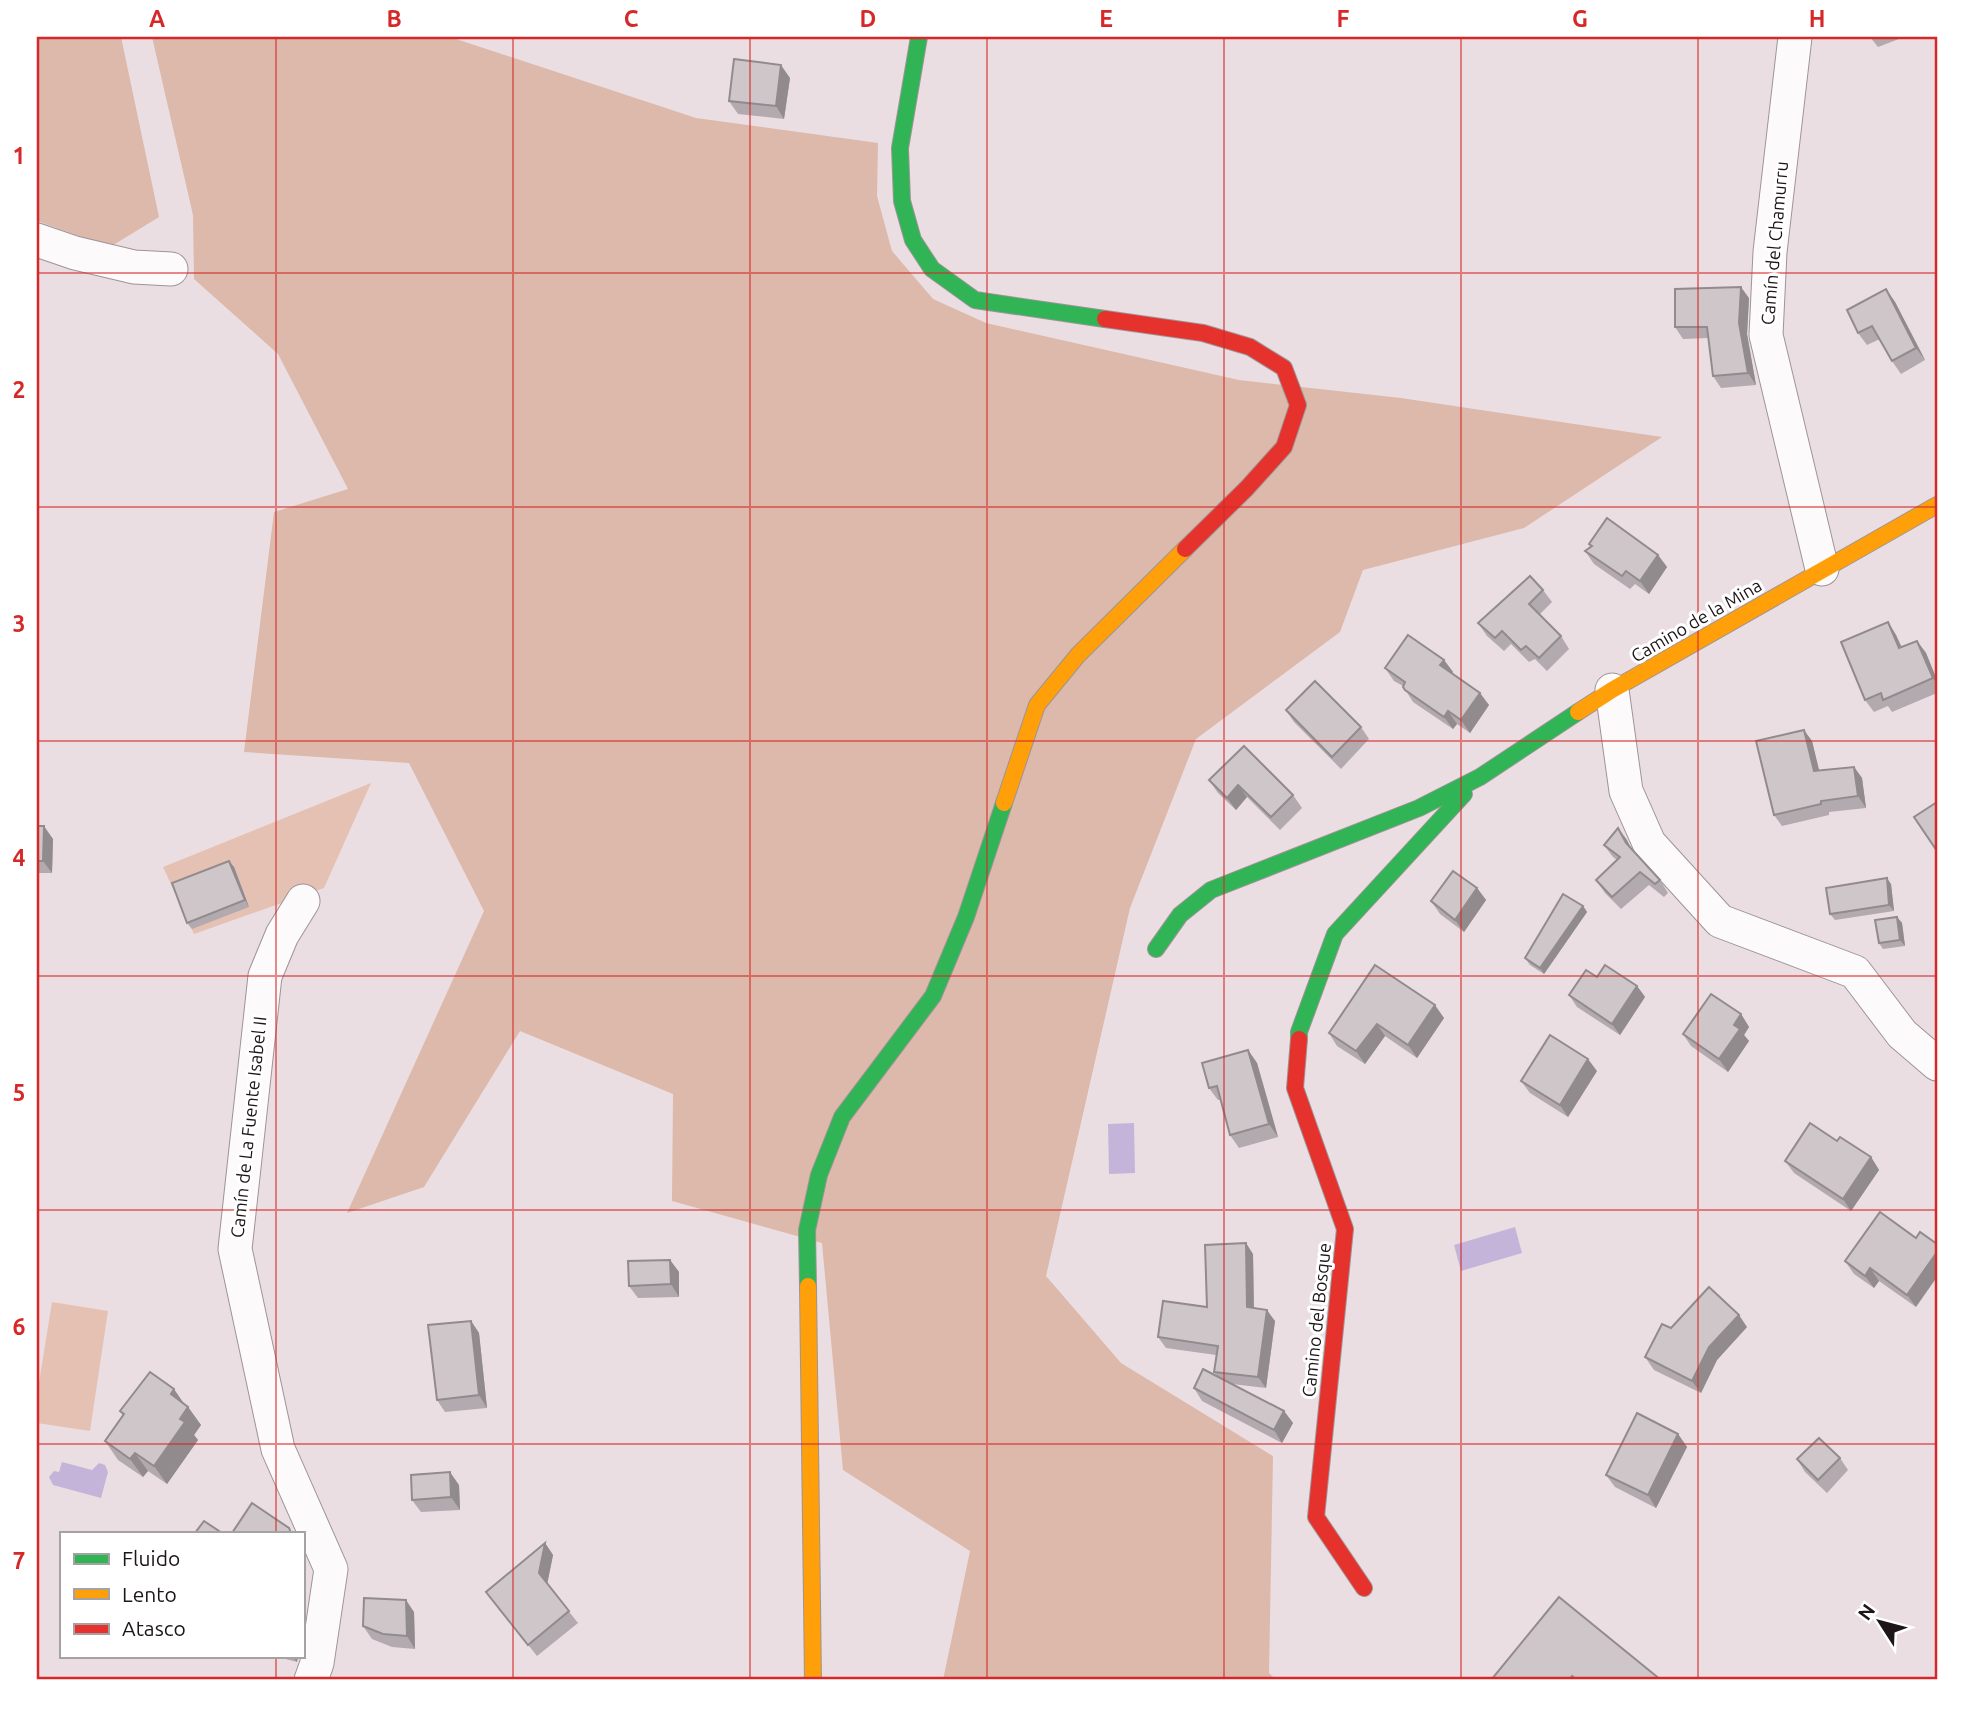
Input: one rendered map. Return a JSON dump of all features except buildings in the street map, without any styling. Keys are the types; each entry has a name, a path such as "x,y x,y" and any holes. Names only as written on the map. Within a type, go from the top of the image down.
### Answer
{"main road":[{"path":"813,1680 807,1230 819,1175 842,1117 933,996 966,917 1037,705 1078,655 1247,488 1284,447 1298,405 1284,368 1250,347 1203,333 975,300 932,269 913,240 902,201 900,148 919,37"},
{"name":"Camino de la Mina","path":"1480,777 1612,690 1937,505"},
{"path":"1156,949 1180,915 1211,890 1419,808 1480,777"},
{"name":"Camino del Bosque","path":"1364,1588 1316,1517 1345,1229 1295,1088 1299,1032 1335,934 1480,777"}],"street":[{"name":"Camín del Chamurru","path":"1794,37 1770,253 1766,335 1822,569"},
{"path":"37,240 75,253 134,267 172,269"},
{"path":"1612,690 1626,792 1649,843 1720,920 1855,972 1902,1034 1937,1064"},
{"name":"Camín de La Fuente Isabel II","path":"303,901 282,935 265,976 235,1249 278,1449 331,1569 317,1663 311,1680"}],"shaded area":[{"path":"37,37 121,37 159,217 110,247 37,221"},
{"path":"152,37 450,37 696,118 878,143 877,196 892,251 933,299 986,323 1239,380 1401,398 1662,437 1524,528 1363,570 1340,632 1196,739 1130,908 1046,1276 1121,1363 1273,1456 1269,1673 1276,1680 943,1680 970,1551 843,1470 822,1243 672,1201 673,1094 520,1031 424,1187 347,1213 484,911 409,763 244,752 274,512 348,489 278,354 194,279 193,215"},
{"path":"371,783 324,888 194,934 163,867"},
{"path":"1134,1123 1135,1173 1109,1174 1108,1124"},
{"path":"1515,1227 1522,1253 1461,1271 1454,1245"},
{"path":"52,1302 108,1311 90,1431 37,1423 37,1395"},
{"path":"62,1462 92,1470 99,1463 105,1465 108,1472 101,1498 53,1485 49,1477 54,1471 59,1472"}],"traffic: fast":[{"path":"919,37 900,148 902,201 913,240 932,269 975,300 1105,319"},
{"path":"1156,949 1180,915 1211,890 1419,808 1480,777 1578,712"},
{"path":"1299,1039 1299,1032 1335,934 1464,794"},
{"path":"808,1286 807,1230 819,1175 842,1117 933,996 966,917 1004,803"}],"traffic: slow":[{"path":"1578,712 1937,505"},
{"path":"1004,803 1037,705 1078,655 1185,549"},
{"path":"808,1286 813,1680"}],"traffic: jam":[{"path":"1105,319 1203,333 1250,347 1284,368 1298,405 1284,447 1185,549"},
{"path":"1299,1039 1295,1088 1345,1229 1316,1517 1364,1588"}]}
